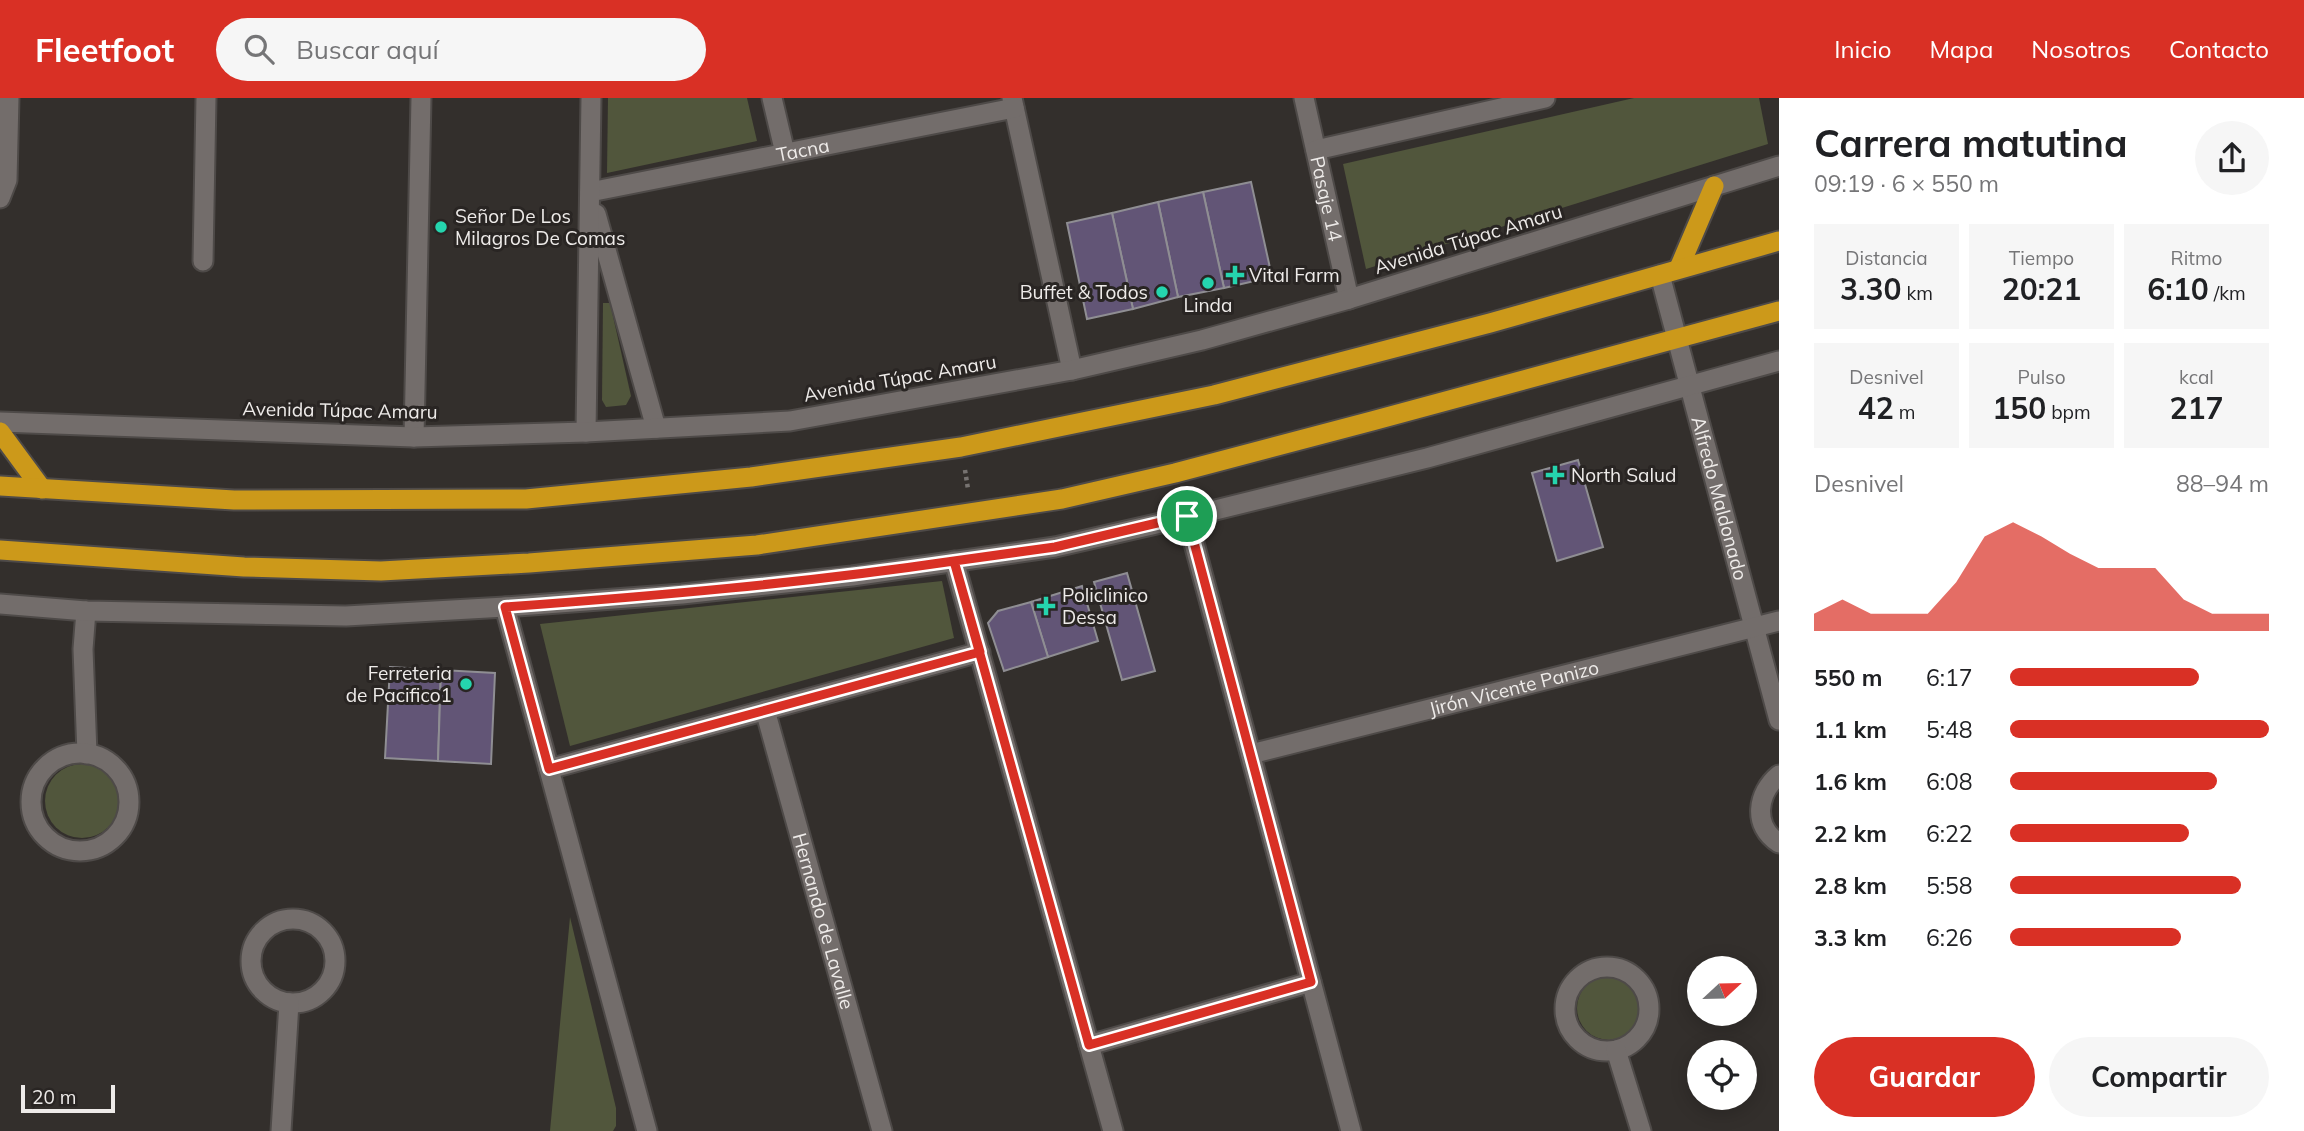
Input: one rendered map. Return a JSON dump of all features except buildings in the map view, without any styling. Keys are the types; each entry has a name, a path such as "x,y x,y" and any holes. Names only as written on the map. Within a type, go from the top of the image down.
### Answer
{"highway":[{"path":"1670,272 1714,186"},
{"path":"0,486 234,500 526,499 751,477 961,447 1214,394 1490,323 1779,241"},
{"path":"0,551 244,567 381,571 529,564 757,545 1062,499 1175,473 1779,311"},
{"path":"0,432 42,489"}],"street":[{"path":"0,198 7,180 9,98"},
{"path":"203,261 206,98"},
{"path":"414,437 421,98"},
{"path":"586,432 591,98"},
{"path":"772,98 785,153"},
{"name":"Pasaje 14","path":"1304,98 1349,299"},
{"path":"1316,150 1545,98"},
{"path":"1013,103 1072,370"},
{"name":"Tacna","path":"590,192 1013,103"},
{"name":"Avenida Túpac Amaru","path":"0,422 414,437 586,432 790,421 1072,370 1202,340 1349,299 1779,166"},
{"path":"590,192 656,428"},
{"name":"Alfredo Maldonado","path":"1670,272 1676,340 1779,720"},
{"path":"0,604 86,611 346,616 708,591 852,576 1055,547 1427,458 1779,361"},
{"path":"1187,516 1351,1131"},
{"path":"954,561 1113,1131"},
{"path":"505,607 647,1131"},
{"path":"86,611 83,649 87,754"},
{"name":"Jirón Vicente Panizo","path":"1251,754 1779,621"},
{"path":"549,769 980,652"},
{"name":"Hernando de Lavalle","path":"765,710 882,1131"},
{"path":"70,754 87,754 103,759 116,770 125,784 129,801 127,818 118,833 106,844 91,850 60,848 47,839 32,813 31,798 35,783 43,770 55,760 70,754"},
{"path":"1779,775 1763,793 1760,806 1765,830 1779,843"},
{"path":"300,919 313,924 324,933 332,946 335,960 333,974 316,997 289,1003 265,993 257,982 252,957 254,944 271,925 300,919"},
{"path":"1599,967 1613,967 1627,972 1638,981 1649,1008 1647,1022 1640,1035 1616,1051 1590,1048 1579,1041 1566,1018 1568,992 1575,981 1599,967"},
{"path":"1089,1045 1311,982"},
{"path":"281,1131 289,1003"},
{"path":"1616,1051 1641,1131"}],"path":[{"path":"961,447 973,514"}],"green space":[{"path":"608,98 747,98 757,141 607,173"},
{"path":"1634,98 1759,98 1768,144 1366,269 1343,164"},
{"path":"603,303 610,303 631,396 626,405 606,407 602,400"},
{"path":"942,581 954,638 570,746 540,624"},
{"path":"82,764 103,770 113,780 119,801 113,822 103,832 82,838 61,832 51,822 45,801 51,780 61,770"},
{"path":"570,917 616,1108 616,1126 613,1131 550,1131"},
{"path":"1603,976 1615,976 1632,985 1639,996 1639,1020 1632,1031 1615,1040 1603,1040 1591,1035 1582,1026 1577,1014 1577,1002 1582,990 1591,981"}],"place":[{"name":"Señor De Los Milagros De Comas","path":"441,227"},
{"name":"Vital Farm","path":"1235,275"},
{"name":"Linda","path":"1208,283"},
{"name":"Buffet & Todos","path":"1162,292"},
{"name":"North Salud","path":"1555,475"},
{"name":"Policlinico Dessa","path":"1046,606"},
{"name":"Ferreteria de Pacifico1","path":"466,684"}],"route":[{"path":"1187,516 1055,547 954,561 980,652 549,769 505,607 682,594 852,576 954,561 980,652 1089,1045 1311,982 1187,516"}]}
